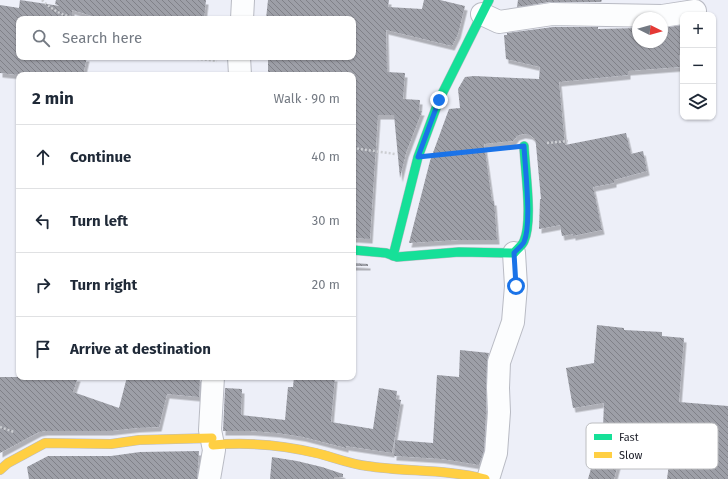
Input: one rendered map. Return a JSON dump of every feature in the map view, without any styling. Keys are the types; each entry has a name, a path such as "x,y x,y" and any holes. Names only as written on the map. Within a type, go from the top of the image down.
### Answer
{"street":[{"path":"242,16 243,0"},
{"path":"393,256 418,157 439,100 485,4 499,22 552,14 662,16 695,11"},
{"path":"356,250 386,253 397,257 459,252 514,253 524,244 527,235 528,217 524,146"},
{"path":"488,479 496,453 499,412 499,362 513,322 516,286 514,253"},
{"path":"209,479 214,450 210,430 213,380"},
{"path":"0,470 8,463 45,443 111,444 139,440 212,441 295,448 364,466 470,474 485,479"}],"path":[{"path":"42,0 49,7 66,16"},
{"path":"203,60 239,65"},
{"path":"356,148 418,157 568,141"}],"building":[{"path":"20,0 60,6 55,4 56,0 206,0 204,16 92,16 72,10 72,16 16,16 16,60 86,60 84,72 16,72 16,75 0,73 0,5 19,8"},
{"path":"268,0 389,0 388,7 422,9 424,0 440,0 465,6 458,34 452,46 386,30 387,72 405,73 403,99 420,100 419,111 422,111 406,153 400,178 394,115 378,115 370,239 356,238 356,72 268,72 268,60 356,60 356,16 266,16"},
{"path":"518,0 602,0 601,2 550,2 517,7"},
{"path":"680,25 680,67 628,71 628,75 559,82 565,145 626,133 631,154 643,151 647,171 614,180 614,183 593,187 602,230 573,236 573,234 562,236 560,225 539,229 541,199 535,139 530,135 523,134 517,136 513,141 484,144 492,201 494,201 497,240 458,240 409,243 430,161 449,109 460,108 458,89 465,77 474,76 539,79 540,67 506,59 504,35 507,35 507,33 553,27 598,27 598,29 632,28 632,48 668,48 668,27"},
{"path":"356,263 368,264 368,266 356,266"},
{"path":"597,325 624,328 624,330 662,332 662,336 684,338 679,402 728,406 728,479 667,479 668,469 718,469 718,423 603,423 604,403 573,408 566,368 594,363"},
{"path":"460,350 489,353 487,362 484,451 479,465 442,459 394,456 395,440 433,443 437,375 459,377"},
{"path":"0,377 16,377 16,380 77,380 73,392 119,408 126,380 200,380 199,397 167,394 159,427 110,431 45,431 39,432 0,453"},
{"path":"294,380 335,380 331,422 373,429 379,388 397,391 396,399 401,400 392,453 346,446 346,448 303,437 277,433 223,431 225,388 242,389 241,415 285,420 288,387 293,387"},
{"path":"199,451 197,479 29,479 27,467 48,456 111,456 140,452"},
{"path":"272,457 322,467 343,474 343,477 334,477 334,479 270,479"},
{"path":"591,469 617,469 614,479 588,479"}],"traffic: fast":[{"path":"393,256 418,157 439,100 489,0"},
{"path":"356,250 386,253 397,257 459,252 514,253 524,241 527,232 528,195 524,146"}],"traffic: slow":[{"path":"0,470 8,463 45,443 111,444 139,440 212,438"},
{"path":"213,445 252,444 278,446 316,453 360,465 441,472 485,479"}],"route":[{"path":"439,100 418,157 524,146 528,217 527,235 524,244 514,253 516,286"}]}
